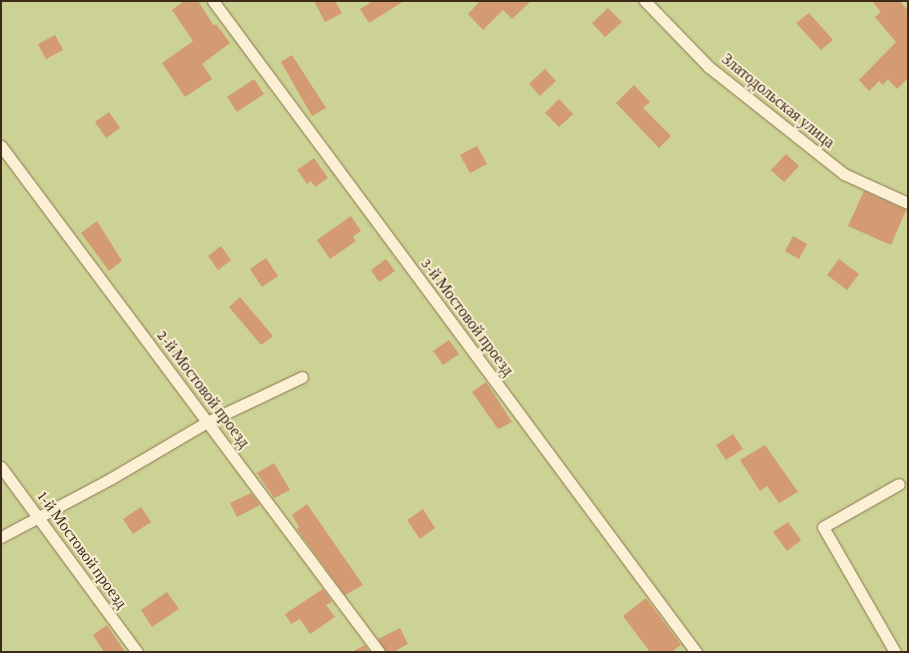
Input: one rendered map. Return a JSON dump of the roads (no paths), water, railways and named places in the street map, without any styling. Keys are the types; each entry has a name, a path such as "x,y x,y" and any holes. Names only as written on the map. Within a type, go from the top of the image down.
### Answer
{"lane":[{"name":"3-й Мостовой проезд","path":"213,1 696,652"},
{"name":"Златодольская улица","path":"645,1 709,67 844,174 908,203"},
{"name":"2-й Мостовой проезд","path":"1,146 379,652"},
{"path":"1,537 154,455 208,422 302,377"},
{"name":"1-й Мостовой проезд","path":"1,467 137,652"},
{"path":"895,652 822,526 899,484"}]}
